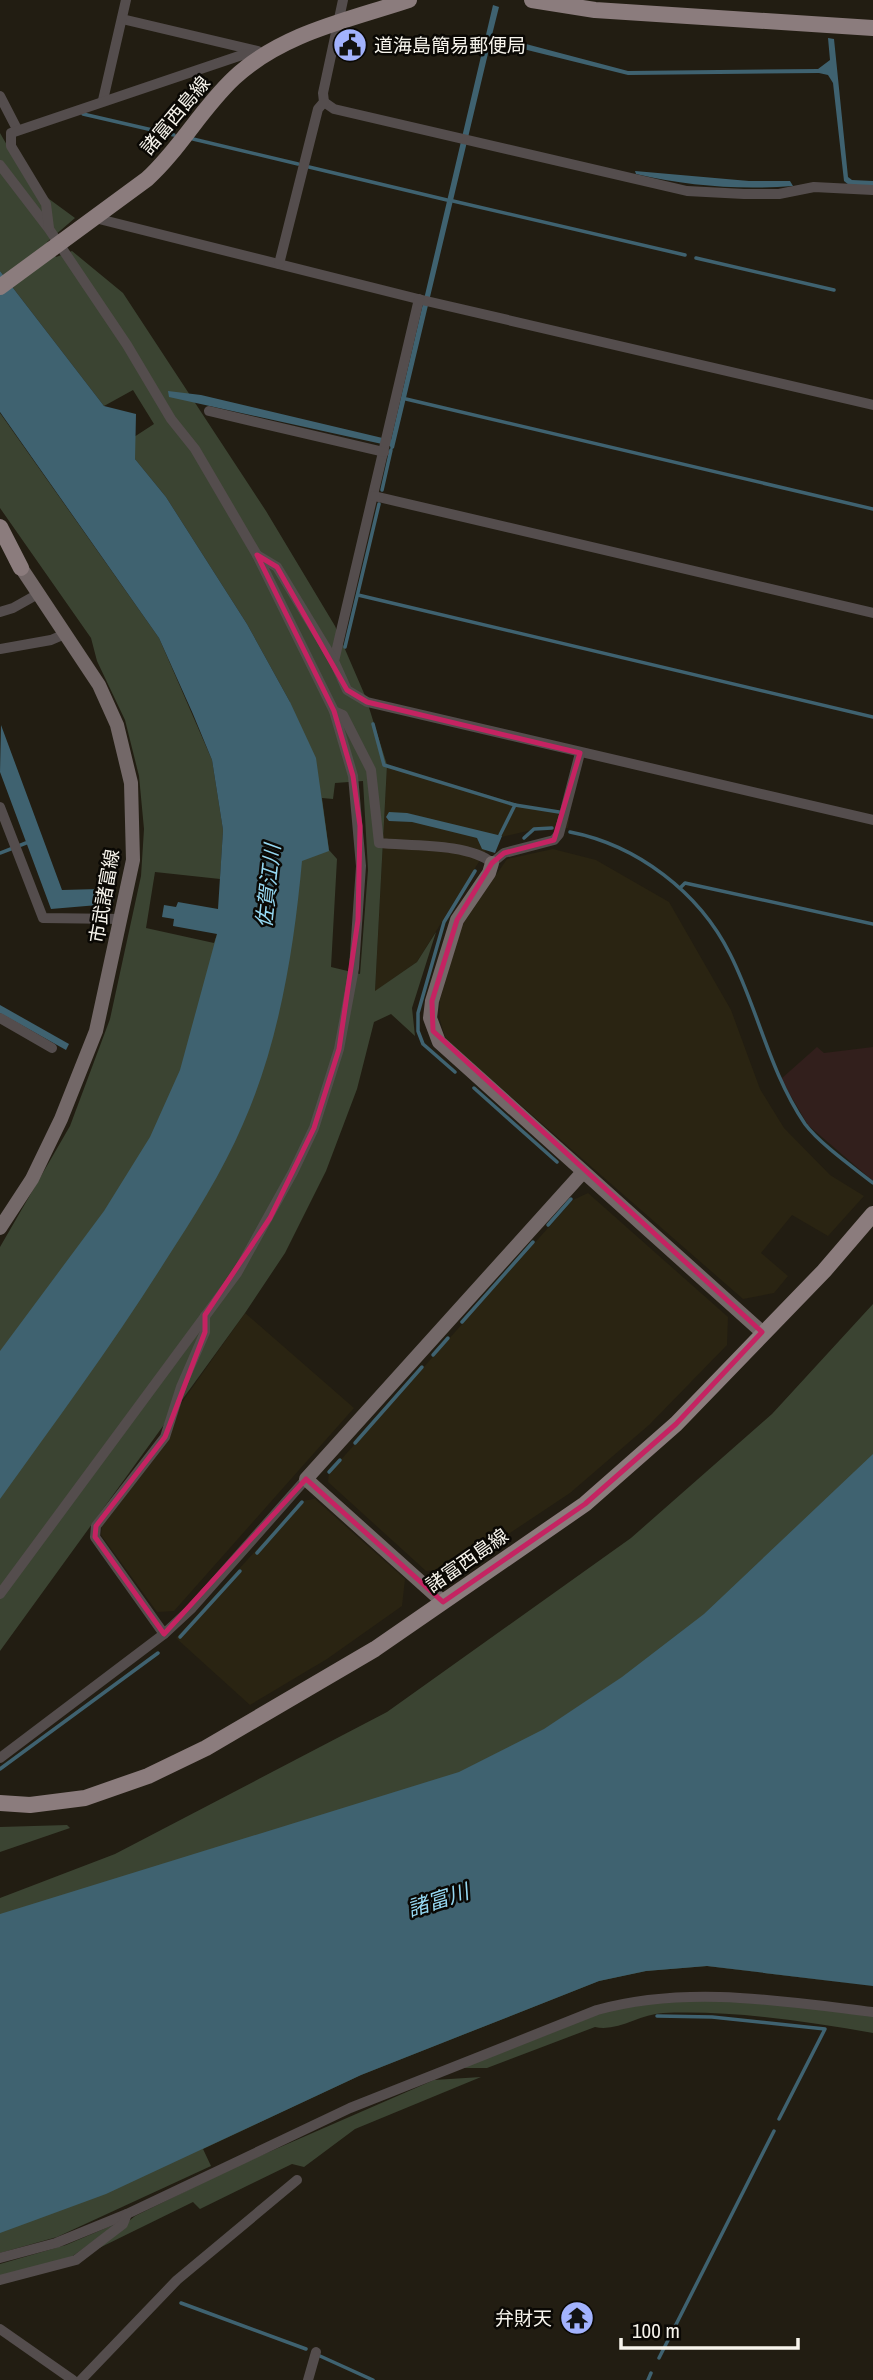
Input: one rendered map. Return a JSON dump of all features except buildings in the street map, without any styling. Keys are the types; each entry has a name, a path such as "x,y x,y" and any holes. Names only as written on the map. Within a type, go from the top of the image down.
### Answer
{"main road":[{"name":"諸富西島線","path":"0,287 95,218 166,161 201,112 234,77 265,53 296,37 409,0"},
{"path":"531,0 595,10 873,28"},
{"path":"0,527 21,568"},
{"name":"諸富西島線","path":"0,1803 30,1805 85,1798 148,1776 206,1748 375,1649 585,1504 676,1424 762,1332 824,1271 873,1214"}],"street":[{"path":"103,100 126,0"},
{"path":"279,264 318,109 324,102 343,0"},
{"path":"122,19 265,53"},
{"path":"49,229 46,204 11,146 11,133 242,55 265,53"},
{"path":"0,96 17,129"},
{"path":"324,102 334,109 687,191 779,194 814,187 873,190"},
{"path":"0,165 59,243 127,345 171,419 195,449 257,555 334,712 353,776 361,866 354,968 339,1049 314,1128 282,1195 237,1273 0,1594"},
{"path":"95,218 424,301 873,405"},
{"path":"334,661 424,301"},
{"path":"209,411 386,445"},
{"path":"374,496 873,613"},
{"name":"市武諸富線","path":"0,540 99,685 117,725 131,783 133,860 96,1031 61,1119 32,1179 0,1228"},
{"path":"257,555 277,567 334,661 347,690 367,702 873,820"},
{"path":"0,611 13,608 38,594"},
{"path":"0,649 51,640 65,634"},
{"path":"334,712 343,715 371,770 379,843 457,850 483,855 492,863"},
{"path":"580,753 559,834 554,841 504,853 492,863 489,873 457,920 432,1001 433,1031 439,1042 762,1332"},
{"path":"0,807 43,918 121,919"},
{"path":"0,1018 52,1048"},
{"path":"0,1758 164,1634 192,1608 583,1172"},
{"path":"164,1634 95,1537 96,1526 165,1437 181,1387 205,1332 205,1315"},
{"path":"306,1479 443,1602"},
{"path":"0,2258 56,2242 127,2214 350,2108 550,2026 606,2007 653,1998 728,1996 873,2012"},
{"path":"81,2380 177,2280 297,2180"},
{"path":"0,2280 76,2260 123,2224 127,2214"},
{"path":"2,2333 73,2380"},
{"path":"308,2380 316,2352"}],"highlighted area":[{"path":"257,555 277,567 347,690 367,702 580,753 554,840 504,853 492,863 457,920 432,1001 433,1031 762,1332 676,1424 585,1504 443,1602 306,1479 164,1634 95,1537 96,1526 165,1437 205,1332 205,1315 270,1218 314,1128 339,1049 358,920 360,826 353,776 334,711"}],"shaded area":[{"path":"387,765 518,804 570,813 568,828 532,830 493,839 417,962 375,992"},
{"path":"553,849 596,860 669,902 731,1010 760,1089 784,1128 830,1175 864,1196 828,1236 792,1215 761,1253 788,1276 774,1293 743,1299 446,1040 440,1020 440,999 462,925 507,859"},
{"path":"817,1047 824,1053 873,1047 873,1181 808,1125 781,1079"},
{"path":"588,1193 728,1317 727,1345 649,1425 570,1493 459,1567 426,1571 328,1482 329,1473 573,1200"},
{"path":"245,1313 354,1408 174,1611 157,1612 101,1535 102,1526 168,1440 180,1405"},
{"path":"315,1499 405,1579 402,1606 327,1659 250,1705 176,1638 301,1501"}],"green space":[{"path":"0,133 30,185 75,218 47,242 56,257 72,251 123,293 266,511 335,626 366,698 387,765 375,991 417,962 436,932 412,1008 415,1036 391,1014 374,1022 357,1089 326,1171 285,1253 245,1313 0,1651 0,1478 112,1325 290,702 247,624 166,497 135,459 134,437 154,424 133,390 104,406 0,271","holes":["363,781 368,870 360,974 331,967 337,859 329,850 322,798 333,799 335,783"]},
{"path":"0,413 159,638 212,760 223,830 220,879 155,872 146,928 214,943 217,934 196,1067 0,1376 0,1247 70,1126 110,1019 141,876 144,829 139,776 125,720 97,661 91,638 0,508"},
{"path":"873,1304 873,1467 673,1652 463,1782 0,1922 0,1898 115,1854 387,1712 631,1538 772,1414"},
{"path":"67,1825 70,1828 0,1852 0,1827"},
{"path":"638,1957 873,1986 707,1966 646,1971 599,1981 361,2075 203,2149 211,2166 57,2237 0,2253 0,2223"},
{"path":"725,1999 873,2015 873,2033 742,2015 663,2013 612,2027 595,2027 487,2068 452,2068 602,2010 658,2000"},
{"path":"481,2077 355,2129 304,2167 292,2164 200,2209 193,2202 91,2252 135,2216 237,2166 434,2080"},
{"path":"120,2222 70,2258 0,2277 0,2264 66,2245"}],"water":[{"path":"493,5 499,7 492,35 628,71 818,69 830,60 828,38 834,39 848,177 852,180 873,181 873,185 849,185 844,181 833,83 828,75 628,75 491,41 394,448 391,450 390,446 382,444 169,397 168,391 201,395 391,440"},
{"path":"635,171 749,181 790,181 793,186 714,186 656,178 636,174"},
{"name":"佐賀江川","path":"0,271 104,406 136,414 135,459 166,497 247,624 290,702 316,758 329,851 302,861 289,962 275,1028 256,1093 226,1160 125,1323 0,1499 0,1351 104,1211 150,1137 180,1070 217,934 173,926 174,919 162,917 164,905 176,907 178,902 218,909 223,830 212,760 159,638 0,412"},
{"path":"1,725 62,890 99,889 100,895 114,897 112,907 98,905 51,909 0,772"},
{"path":"389,812 407,813 502,836 495,853 482,849 477,838 412,822 389,821 386,817"},
{"path":"0,1005 69,1044 66,1050 0,1013"},
{"name":"諸富川","path":"873,1454 873,1986 707,1966 646,1971 599,1981 361,2075 106,2194 0,2233 0,1914 459,1772 544,1729 622,1677 704,1614"}],"waterway":[{"path":"83,114 174,135"},
{"path":"193,139 298,164"},
{"path":"309,167 447,200"},
{"path":"453,201 685,255"},
{"path":"696,258 834,290"},
{"path":"406,399 873,509"},
{"path":"382,490 391,450"},
{"path":"345,647 379,504"},
{"path":"358,595 873,717"},
{"path":"373,724 384,765 515,805"},
{"path":"500,835 515,805 559,812"},
{"path":"524,838 534,829 552,828"},
{"path":"570,832 595,838 642,860 664,875 701,911 730,954 782,1083 805,1124 828,1147 873,1183"},
{"path":"0,853 26,843"},
{"path":"455,1072 423,1044 418,1031 418,1013 444,922 475,871"},
{"path":"680,888 685,883 873,924"},
{"path":"474,1088 557,1162"},
{"path":"548,1225 571,1199"},
{"path":"462,1322 533,1242"},
{"path":"433,1355 448,1338"},
{"path":"355,1443 422,1367"},
{"path":"329,1472 340,1460"},
{"path":"257,1553 302,1502"},
{"path":"180,1637 240,1571"},
{"path":"0,1769 158,1653"},
{"path":"657,2016 712,2017 825,2029 779,2119"},
{"path":"659,2358 774,2131"},
{"path":"181,2303 306,2349"},
{"path":"320,2356 373,2380"},
{"path":"648,2380 651,2373"}],"place":[{"name":"道海島簡易郵便局","path":"350,45"},
{"name":"弁財天","path":"577,2318"}]}
